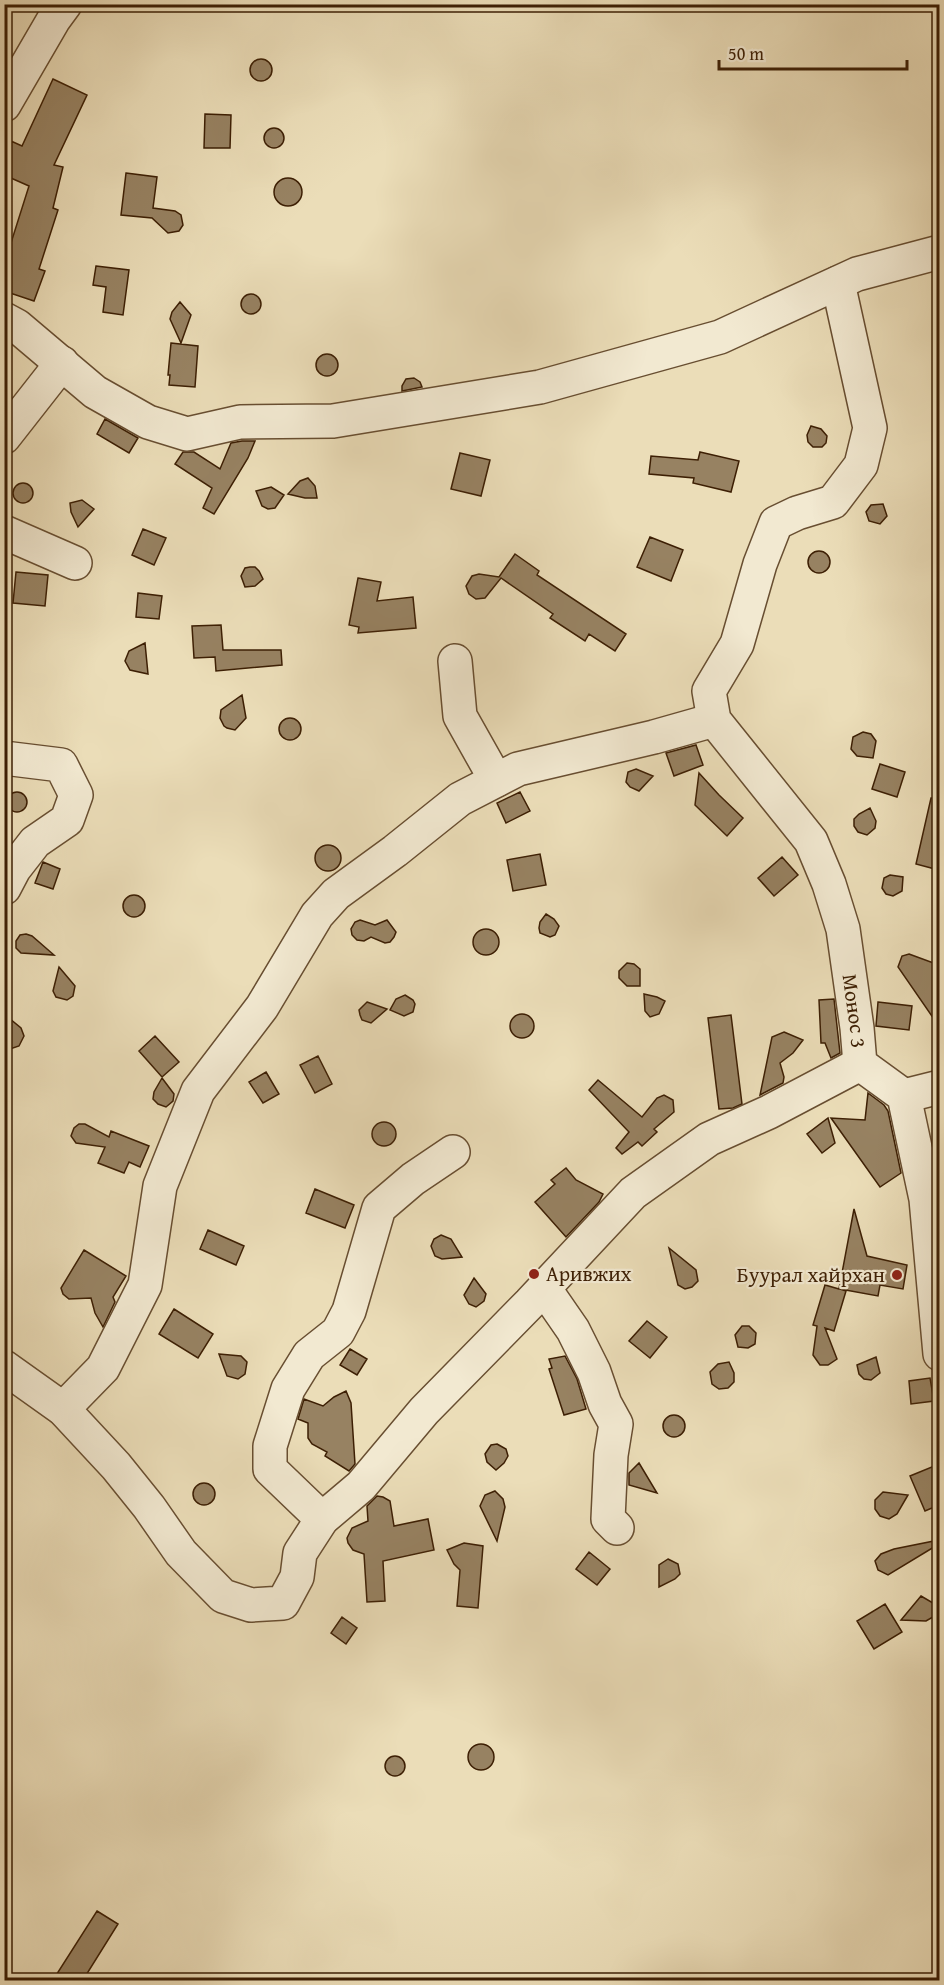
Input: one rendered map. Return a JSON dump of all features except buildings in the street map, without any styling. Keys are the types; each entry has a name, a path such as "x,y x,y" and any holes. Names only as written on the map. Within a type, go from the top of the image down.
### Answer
{"street":[{"path":"4,105 65,4"},
{"path":"4,319 17,326 95,392 148,422 187,434 240,422 333,421 540,387 720,337 856,274 939,252"},
{"path":"63,1409 103,1368 145,1285 160,1186 198,1091 262,1006 317,915 336,894 460,799 518,769 654,737 714,720 709,691 737,644 760,564 776,523 797,513 833,502 861,465 870,428 838,283"},
{"path":"4,437 62,363"},
{"path":"4,532 75,563"},
{"path":"455,661 460,716 496,780"},
{"name":"Монос 3","path":"714,720 812,841 843,929 860,1064 904,1096"},
{"path":"4,758 61,765 76,795 67,820 35,842 14,869 4,888"},
{"path":"4,1367 63,1409 149,1507 181,1554 223,1596 251,1605 283,1603 297,1577 300,1553 322,1519 361,1486 424,1410 633,1193 709,1139 769,1112 860,1064"},
{"path":"939,1087 904,1096 926,1199 938,1307 939,1354"},
{"path":"322,1519 270,1469 270,1446 288,1389 309,1355 338,1332 349,1311 379,1208 413,1179 453,1152"},
{"path":"544,1288 573,1330 616,1424 611,1455 608,1519 617,1528"}],"place":[{"name":"Аривжих","path":"534,1274"},
{"name":"Буурал хайрхан","path":"897,1275"}]}
